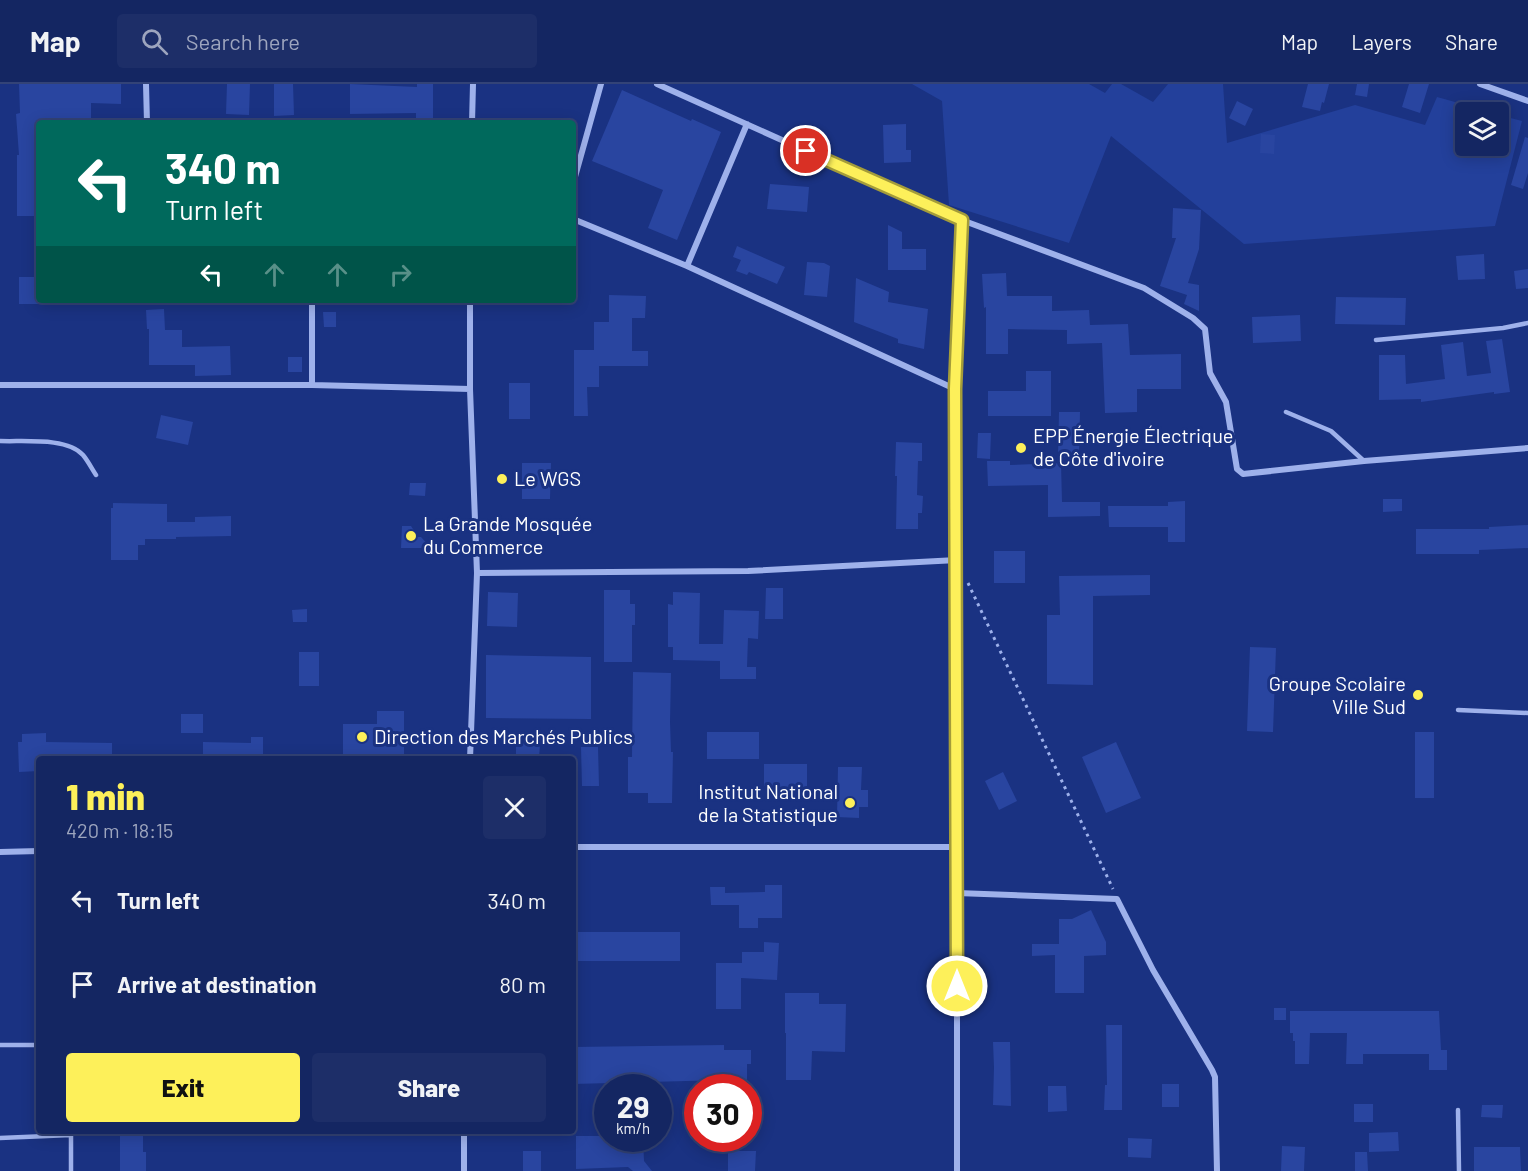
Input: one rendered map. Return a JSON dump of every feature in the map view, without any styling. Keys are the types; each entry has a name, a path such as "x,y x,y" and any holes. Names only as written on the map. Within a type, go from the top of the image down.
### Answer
{"street":[{"path":"146,84 147,120"},
{"path":"472,120 473,84"},
{"path":"576,173 601,84"},
{"path":"657,84 962,220 1144,288 1201,324 1205,329 1210,373 1226,402 1237,469 1243,474 1364,461 1528,448"},
{"path":"1480,84 1528,101"},
{"path":"687,266 747,124"},
{"path":"576,220 687,266 955,389"},
{"path":"957,1171 955,389 962,220"},
{"path":"312,303 312,385"},
{"path":"470,303 470,389 477,573 470,756"},
{"path":"0,385 312,385 470,389"},
{"path":"477,573 748,571 957,560"},
{"path":"576,847 957,847"},
{"path":"0,852 36,851"},
{"path":"957,893 1117,899 1153,970 1215,1077 1217,1171"},
{"path":"464,1134 464,1171"}],"lane":[{"path":"1376,340 1503,328 1528,323"},
{"path":"1286,412 1331,431 1364,461"},
{"path":"0,441 57,443 73,447 83,455 96,476"},
{"path":"1458,710 1528,713"},
{"path":"0,1045 36,1045"},
{"path":"1458,1110 1459,1171"},
{"path":"0,1138 71,1135 71,1171"}],"path":[{"path":"967,581 1117,899"}],"shaded area":[{"path":"912,84 1089,84 1105,93 1112,84 1121,84 1153,102 1168,84 1223,84 1227,143 1355,105 1425,125 1437,97 1455,102 1455,156 1509,156 1509,118 1522,121 1495,226 1244,244 1111,136 1069,243 949,205 942,101"}],"building":[{"path":"19,84 121,84 121,104 91,103 91,120 36,120 36,216 17,216 17,155 19,155 16,114 20,113"},
{"path":"227,84 250,84 249,115 226,114"},
{"path":"274,84 293,84 294,115 274,116"},
{"path":"350,84 417,87 417,84 433,84 433,120 416,120 416,113 350,114"},
{"path":"1308,84 1329,84 1320,111 1302,107"},
{"path":"1357,84 1369,84 1367,97 1355,95"},
{"path":"1409,84 1429,84 1420,113 1402,107"},
{"path":"622,90 721,132 677,240 648,228 663,190 592,161"},
{"path":"1237,101 1253,109 1245,126 1229,118"},
{"path":"906,124 906,150 911,150 911,162 884,163 883,125"},
{"path":"1261,134 1275,135 1274,154 1260,153"},
{"path":"1525,137 1528,138 1528,173 1523,189 1511,185"},
{"path":"770,184 809,187 807,212 767,209"},
{"path":"1173,208 1201,210 1199,249 1188,283 1199,285 1199,311 1184,304 1187,295 1160,286 1176,238 1172,238"},
{"path":"888,225 902,232 902,249 926,249 926,270 888,270"},
{"path":"737,246 785,267 777,284 749,272 747,275 736,271 741,260 733,257"},
{"path":"1484,254 1485,279 1458,280 1456,256"},
{"path":"807,262 824,263 830,266 827,297 804,295"},
{"path":"1528,269 1528,288 1516,289 1514,271"},
{"path":"1006,273 1007,296 1052,296 1052,311 1089,310 1090,325 1128,324 1130,355 1181,354 1181,389 1137,389 1137,412 1105,413 1102,343 1067,344 1067,330 1008,329 1008,354 986,354 986,307 984,308 982,274"},
{"path":"19,277 36,277 36,303 39,304 19,304"},
{"path":"856,278 889,292 888,302 928,309 924,349 898,343 898,339 854,322"},
{"path":"609,295 646,296 645,318 632,318 632,351 648,351 648,366 599,366 599,387 587,387 588,416 574,416 574,350 594,350 594,322 609,322"},
{"path":"1336,297 1406,298 1405,325 1335,324"},
{"path":"164,309 165,330 182,330 182,347 230,346 231,375 195,376 195,365 149,365 149,329 147,329 146,310"},
{"path":"323,312 336,312 336,327 324,327"},
{"path":"1300,315 1301,341 1253,343 1252,317"},
{"path":"1502,339 1510,392 1421,402 1421,399 1379,400 1379,355 1405,355 1406,384 1445,379 1441,345 1463,342 1467,376 1491,373 1486,341"},
{"path":"288,357 302,357 302,372 288,372"},
{"path":"1026,371 1051,371 1051,416 988,416 988,391 1026,391"},
{"path":"509,383 530,383 530,419 509,419"},
{"path":"1059,412 1080,412 1079,457 1058,457"},
{"path":"161,415 193,422 188,445 156,438"},
{"path":"978,433 991,433 990,459 977,458"},
{"path":"896,442 922,443 922,461 918,461 917,495 923,496 922,513 918,513 918,529 896,529"},
{"path":"987,461 1010,461 1010,465 1061,463 1062,502 1100,502 1100,516 1048,517 1048,485 988,486"},
{"path":"522,463 551,463 550,499 522,499"},
{"path":"410,483 426,483 425,496 409,495"},
{"path":"1383,499 1402,499 1402,511 1383,512"},
{"path":"1185,501 1185,542 1168,542 1168,527 1109,527 1108,506 1168,506 1168,502"},
{"path":"113,503 167,504 167,522 195,522 195,517 231,516 231,536 145,539 145,545 138,545 138,560 111,560 111,508 113,508"},
{"path":"1528,525 1528,548 1479,550 1479,554 1416,554 1416,529 1489,529 1489,527"},
{"path":"402,526 411,526 418,537 421,537 431,548 401,548"},
{"path":"994,551 1025,551 1025,583 994,583"},
{"path":"1150,575 1150,595 1093,596 1093,685 1047,684 1047,615 1060,615 1059,576"},
{"path":"766,588 783,588 783,619 765,619"},
{"path":"604,590 630,590 630,604 635,604 635,625 632,625 632,662 604,662"},
{"path":"488,592 518,593 517,627 487,626"},
{"path":"673,592 700,593 699,644 723,644 724,610 759,611 758,639 748,638 747,667 756,667 756,679 720,679 720,661 673,660 673,647 668,647 668,604 673,605"},
{"path":"307,609 307,622 293,622 292,610"},
{"path":"1250,647 1276,648 1273,732 1247,731"},
{"path":"299,652 319,652 319,686 299,686"},
{"path":"486,655 591,657 591,719 486,718"},
{"path":"633,672 671,673 672,803 648,803 648,793 628,793 628,757 632,757"},
{"path":"377,711 404,711 404,756 343,754 343,724 377,724"},
{"path":"181,714 203,714 203,733 181,733"},
{"path":"707,732 759,732 759,759 707,759"},
{"path":"1415,732 1434,732 1434,798 1415,798"},
{"path":"46,733 46,742 112,743 112,756 36,756 36,771 19,772 18,742 22,742 22,734"},
{"path":"251,737 263,737 263,756 203,756 203,742 251,743"},
{"path":"1116,742 1141,798 1106,813 1082,757"},
{"path":"516,743 540,744 539,756 516,756"},
{"path":"581,747 598,747 599,786 582,786"},
{"path":"764,764 807,764 807,788 786,787 786,797 772,797 772,786 764,786"},
{"path":"838,767 862,767 861,790 868,790 868,807 859,807 859,818 837,817"},
{"path":"1003,772 1017,801 999,810 985,781"},
{"path":"765,885 782,885 782,918 758,918 758,928 739,928 739,905 711,905 710,887 725,887 725,893 765,892"},
{"path":"1091,910 1106,942 1106,955 1084,956 1084,993 1055,993 1055,955 1032,956 1032,944 1059,944 1059,919 1072,919"},
{"path":"576,932 680,932 680,961 576,961"},
{"path":"764,942 779,943 777,980 741,978 741,1009 716,1009 716,963 742,963 742,952 764,952"},
{"path":"785,993 819,993 819,1004 846,1004 845,1052 812,1051 811,1080 786,1080"},
{"path":"1274,1008 1286,1008 1286,1020 1274,1020"},
{"path":"1290,1011 1439,1011 1441,1050 1447,1050 1447,1070 1429,1070 1429,1054 1363,1054 1363,1064 1346,1064 1347,1033 1310,1033 1309,1064 1295,1064 1295,1041 1293,1041 1293,1033 1290,1033"},
{"path":"1106,1025 1122,1025 1122,1110 1104,1110 1105,1085 1107,1085"},
{"path":"993,1042 1010,1042 1011,1106 993,1105"},
{"path":"724,1045 724,1050 751,1050 751,1064 747,1064 747,1074 684,1074 684,1081 672,1081 672,1074 594,1074 594,1083 576,1084 576,1047"},
{"path":"1162,1084 1179,1084 1179,1107 1162,1107"},
{"path":"1048,1086 1066,1086 1067,1111 1048,1112"},
{"path":"1354,1104 1373,1104 1373,1122 1354,1122"},
{"path":"1482,1105 1503,1105 1502,1118 1481,1117"},
{"path":"1398,1132 1399,1151 1369,1152 1369,1133"},
{"path":"120,1134 143,1134 146,1171 120,1171"},
{"path":"576,1136 594,1136 594,1152 644,1152 644,1161 652,1171 633,1171 628,1167 576,1169"},
{"path":"1128,1138 1152,1139 1151,1158 1128,1157"},
{"path":"1282,1146 1305,1147 1304,1171 1281,1171"},
{"path":"1474,1147 1520,1147 1521,1171 1474,1171"},
{"path":"523,1151 541,1151 541,1171 523,1171"},
{"path":"728,1152 756,1152 755,1171 728,1171"},
{"path":"1355,1152 1367,1152 1368,1171 1355,1171"}],"place":[{"name":"EPP Énergie Électrique de Côte d'ivoire","path":"1021,448"},
{"name":"Le WGS","path":"502,479"},
{"name":"La Grande Mosquée du Commerce","path":"411,536"},
{"name":"Groupe Scolaire Ville Sud","path":"1418,695"},
{"name":"Direction des Marchés Publics","path":"362,737"},
{"name":"Institut National de la Statistique","path":"850,803"}],"route":[{"path":"806,151 962,220 955,389 957,986"}]}
